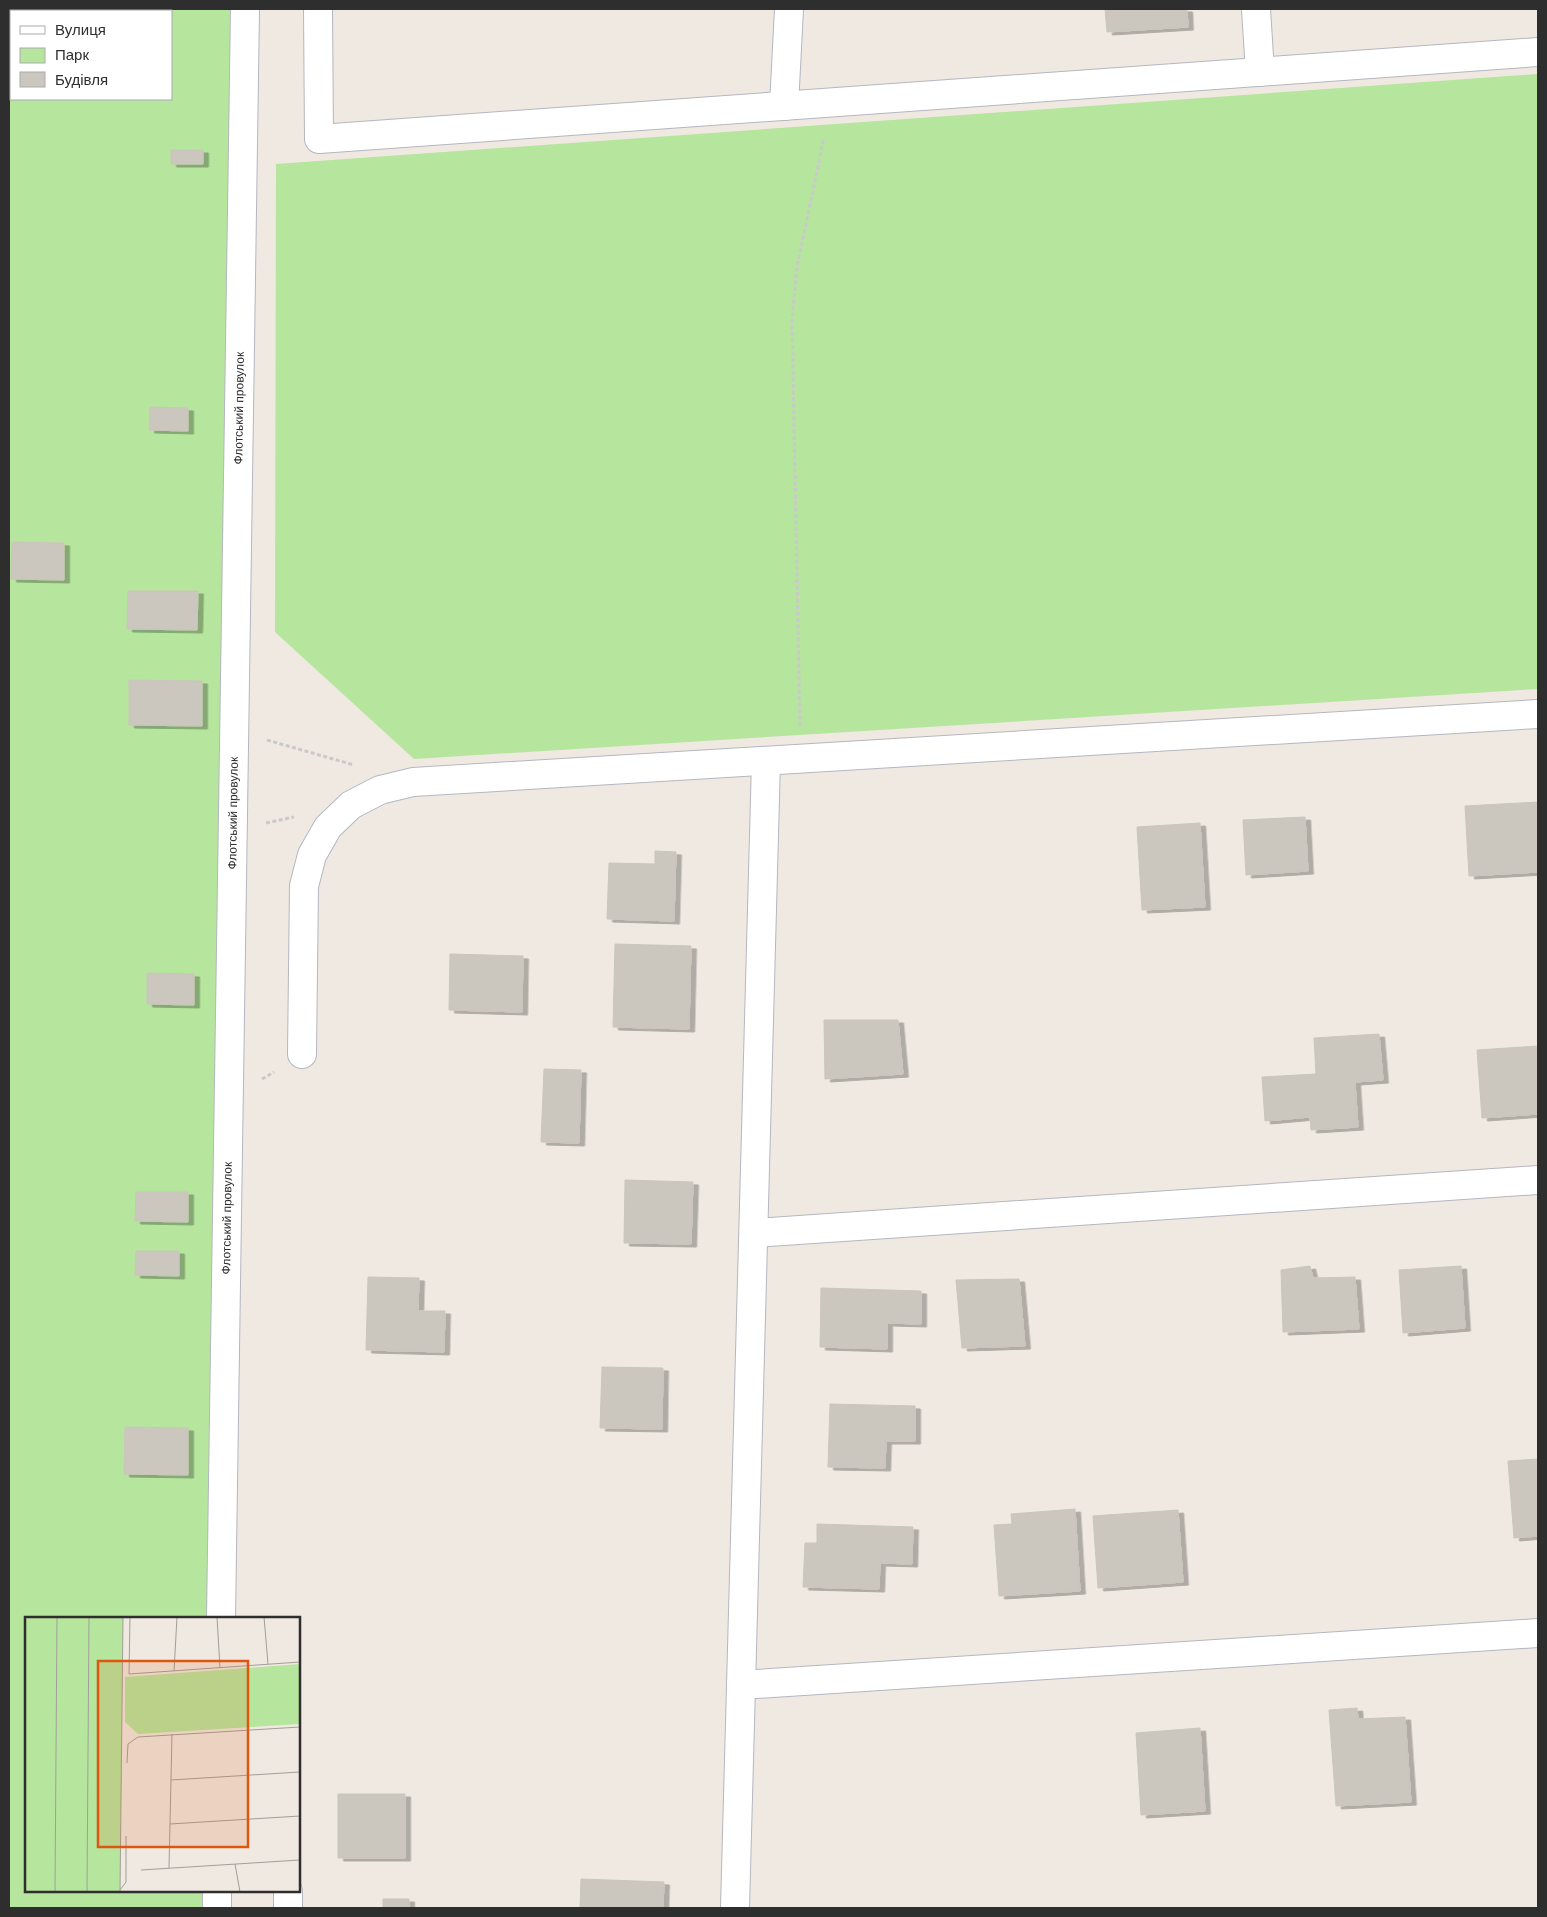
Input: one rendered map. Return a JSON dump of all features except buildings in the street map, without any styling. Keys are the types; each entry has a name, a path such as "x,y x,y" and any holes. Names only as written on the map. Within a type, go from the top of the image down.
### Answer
{"lane":[{"name":"Флотський провулок","path":"221,1617 245,9"},
{"path":"318,9 319,139 1538,52"},
{"path":"784,106 789,9"},
{"path":"1256,9 1260,72"},
{"path":"302,1054 304,886 312,855 328,827 351,805 380,790 413,782 1538,714"},
{"path":"735,1908 766,761"},
{"path":"754,1233 1538,1180"},
{"path":"741,1686 1538,1633"},
{"path":"217,1892 217,1908"},
{"path":"288,1892 288,1908"}],"path":[{"path":"801,759 792,320 797,268 831,103"},
{"path":"234,730 356,766"},
{"path":"232,829 296,816"}],"green space":[{"path":"9,9 245,9 221,1617 25,1617 25,1892 217,1892 217,1908 9,1908"},
{"path":"1538,74 1538,689 414,759 275,632 276,164"}]}
